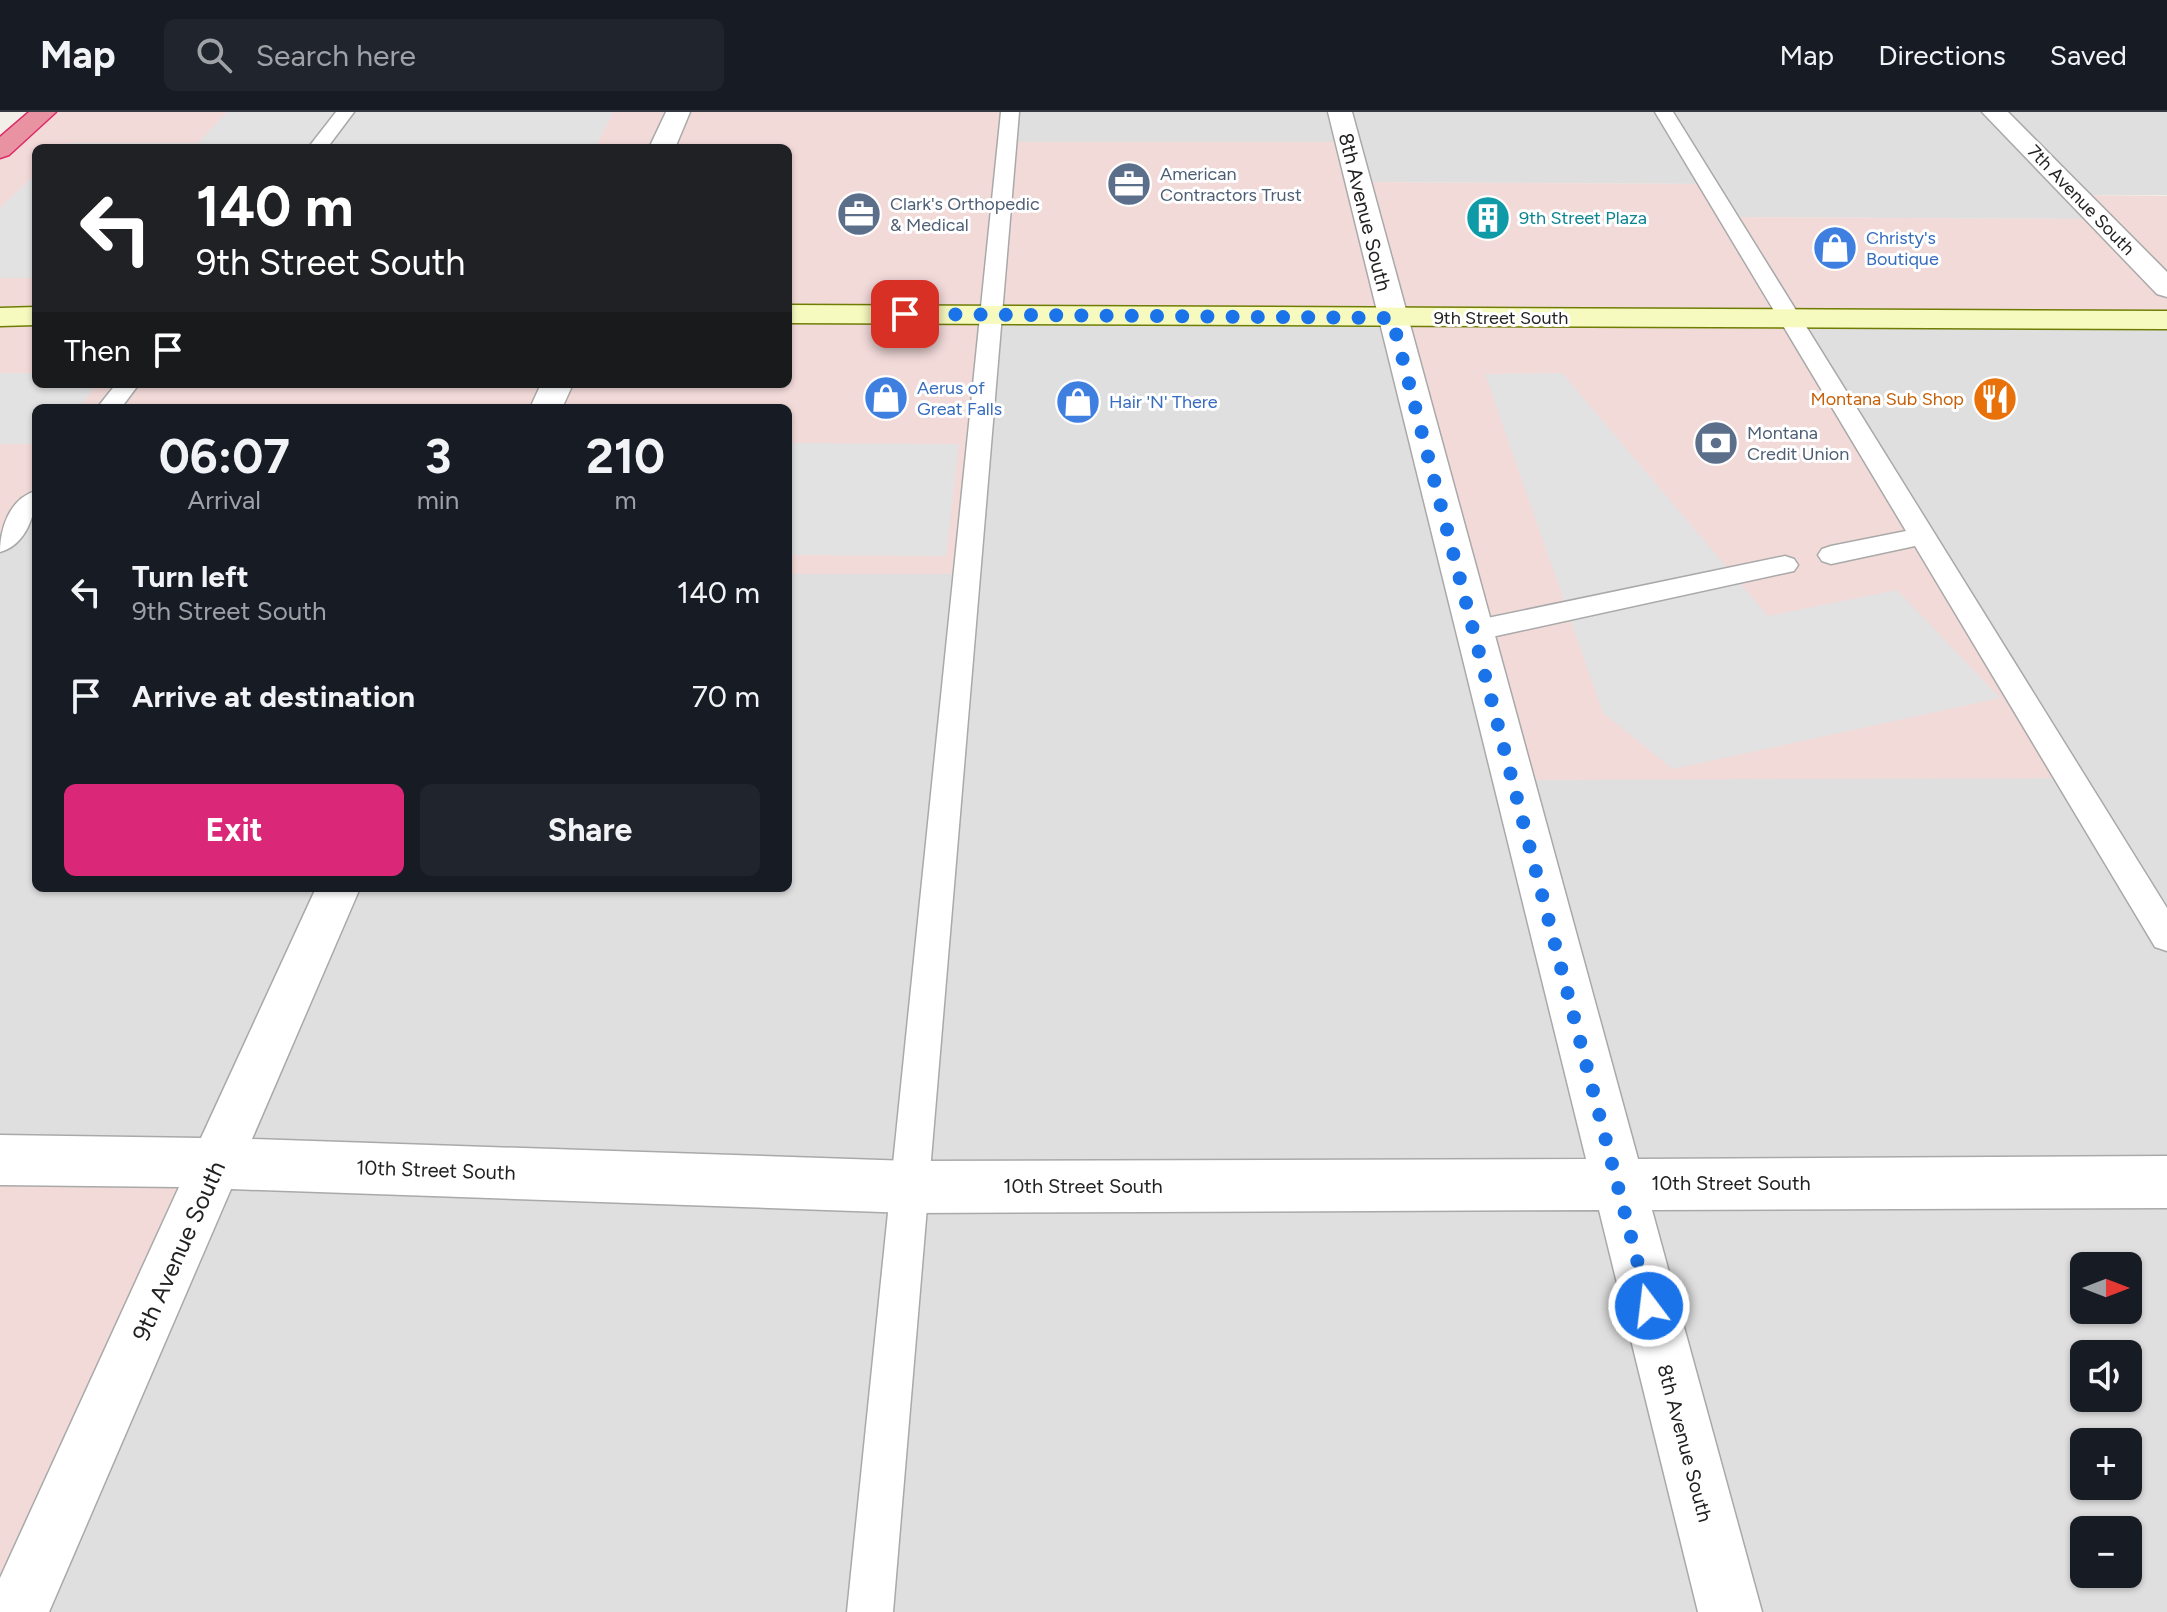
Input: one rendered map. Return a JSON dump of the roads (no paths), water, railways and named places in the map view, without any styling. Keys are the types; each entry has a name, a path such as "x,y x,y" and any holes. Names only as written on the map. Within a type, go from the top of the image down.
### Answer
{"highway":[{"path":"0,150 44,112"}],"main road":[{"name":"9th Street South","path":"792,314 2167,320"},
{"path":"0,317 32,316"}],"street":[{"path":"664,144 678,112"},
{"name":"8th Avenue South","path":"1340,112 1730,1612"},
{"name":"7th Avenue South","path":"1994,112 2167,288"},
{"name":"9th Avenue South","path":"17,1612 336,892"},
{"name":"10th Street South","path":"0,1160 218,1163 910,1187 2167,1182"}],"lane":[{"path":"320,144 345,112"},
{"path":"870,1612 1010,112"},
{"path":"1664,112 2167,937"},
{"path":"112,404 125,388"},
{"path":"0,543 32,504"},
{"path":"1831,555 1922,536"},
{"path":"1473,631 1785,565"}],"place":[{"name":"American Contractors Trust","path":"1129,184"},
{"name":"Clark's Orthopedic & Medical","path":"859,214"},
{"name":"9th Street Plaza","path":"1488,218"},
{"name":"Christy's Boutique","path":"1835,248"},
{"name":"Aerus of Great Falls","path":"886,398"},
{"name":"Montana Sub Shop","path":"1995,399"},
{"name":"Hair 'N' There","path":"1078,402"},
{"name":"Montana Credit Union","path":"1716,443"}]}
